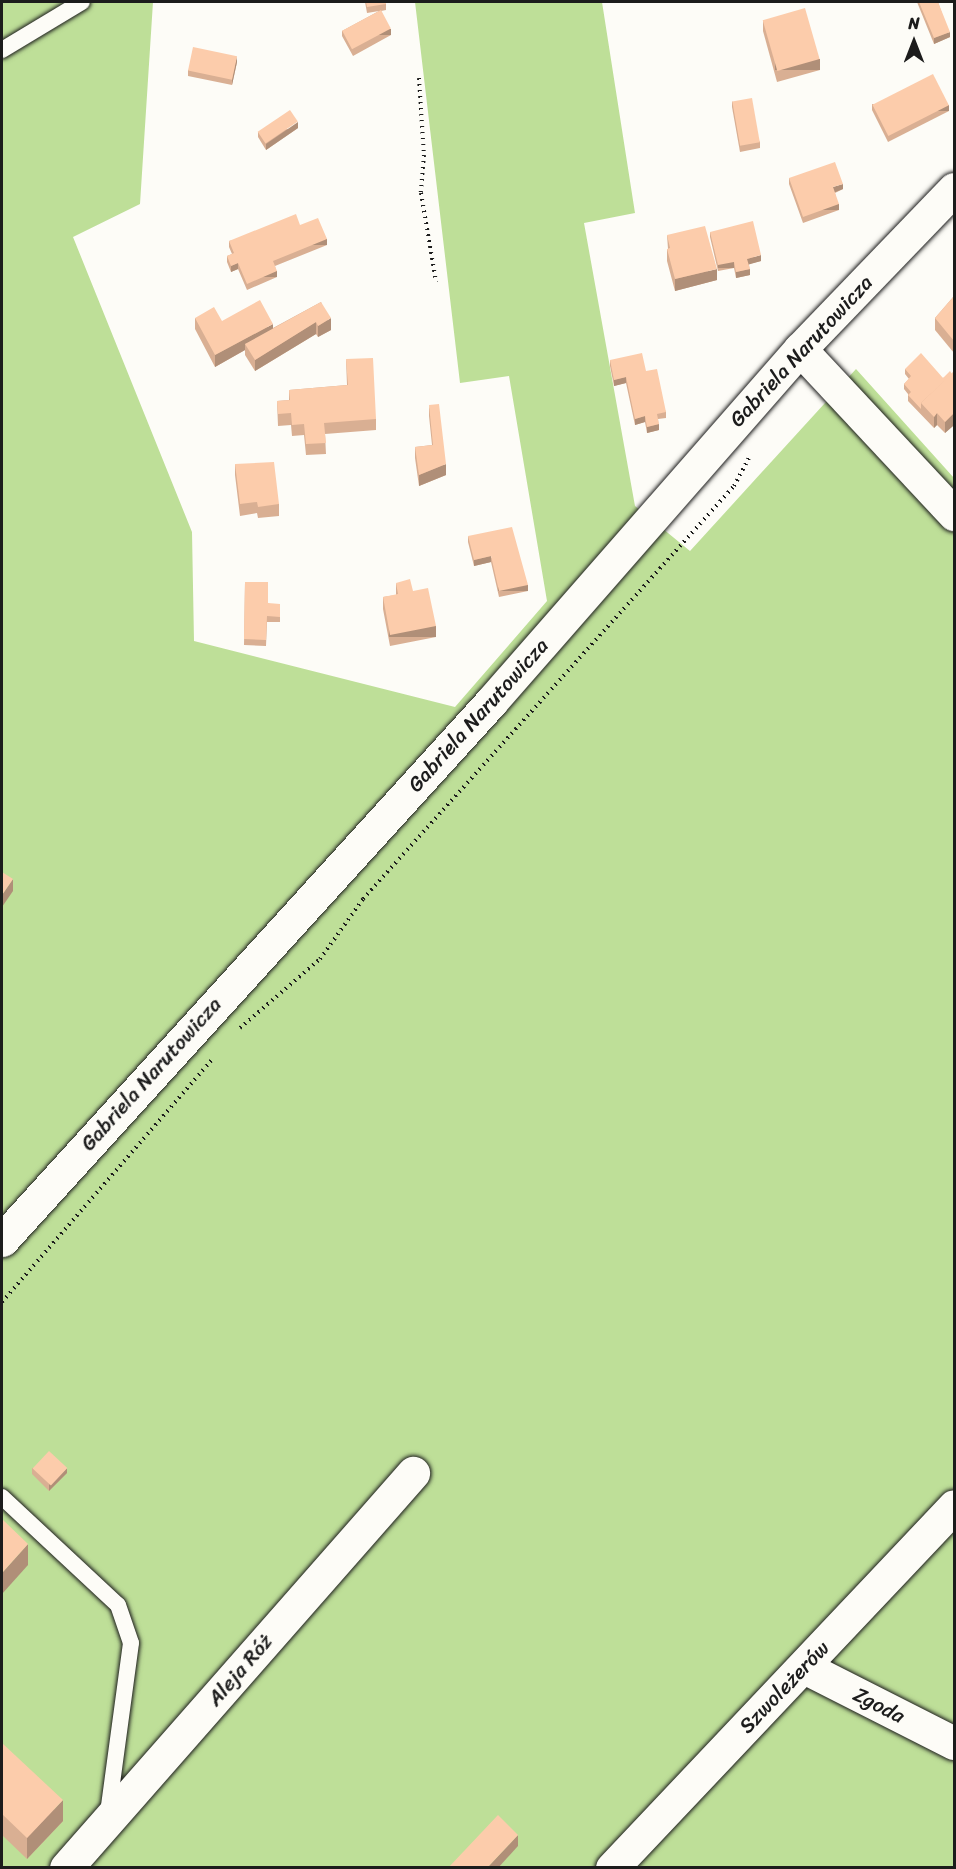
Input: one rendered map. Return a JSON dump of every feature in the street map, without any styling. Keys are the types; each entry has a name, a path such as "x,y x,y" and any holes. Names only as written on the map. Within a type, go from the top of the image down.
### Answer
{"street":[{"name":"Gabriela Narutowicza","path":"2,1240 505,686 800,349 954,189"},
{"path":"800,349 954,514"},
{"name":"Aleja Róż","path":"66,1868 412,1473"},
{"name":"Szwoleżerów","path":"612,1868 954,1506"},
{"name":"Zgoda","path":"804,1666 954,1743"}],"lane":[{"path":"2,50 82,2"},
{"path":"2,1497 118,1605 131,1643 106,1822"}],"path":[{"path":"418,78 424,155 421,193 436,282"},
{"path":"237,1031 320,959 371,890 734,486 751,454"},
{"path":"2,1302 221,1049"}],"green space":[{"path":"2,2 153,2 140,204 73,237 192,532 194,641 455,707 547,601 509,376 460,383 415,2 602,2 635,213 584,223 635,506 690,551 856,369 954,478 954,1867 2,1868"}],"building":[{"path":"366,2 386,2 386,4 367,7"},
{"path":"919,2 938,2 950,32 934,38"},
{"path":"805,8 820,59 777,71 763,20"},
{"path":"381,10 391,29 352,49 342,31"},
{"path":"193,47 237,56 232,80 188,70"},
{"path":"933,74 949,105 888,136 872,105"},
{"path":"752,98 760,142 740,146 732,101"},
{"path":"290,110 298,122 265,143 258,132"},
{"path":"835,162 843,184 833,187 839,204 803,217 789,178"},
{"path":"296,214 300,225 318,218 327,239 273,261 277,271 247,284 238,263 231,266 227,256 234,253 229,241"},
{"path":"753,221 761,255 747,259 750,269 736,272 734,262 718,265 710,232"},
{"path":"705,226 717,269 675,279 667,249 670,248 667,235"},
{"path":"954,296 954,341 935,318"},
{"path":"260,300 273,324 215,355 195,318 214,307 222,321"},
{"path":"321,302 331,318 318,326 316,322 255,360 245,344"},
{"path":"642,353 646,371 657,369 666,412 657,414 659,424 647,427 645,416 635,419 626,377 614,380 610,360"},
{"path":"921,353 943,378 950,371 952,374 921,403 921,409 908,395 911,392 904,384 911,376 905,369"},
{"path":"373,358 376,419 324,423 326,443 306,444 304,424 292,425 291,413 278,414 277,401 290,400 289,390 348,385 346,359"},
{"path":"954,371 954,416 953,414 945,422 937,413 934,417 921,403"},
{"path":"439,404 446,464 419,475 415,447 433,445 429,405"},
{"path":"274,462 279,504 258,507 257,502 240,504 235,464"},
{"path":"512,527 528,585 499,591 491,556 474,560 468,536"},
{"path":"410,579 413,591 428,588 436,626 390,635 383,597 398,594 396,583"},
{"path":"245,582 268,582 268,603 280,604 280,617 267,616 266,640 244,639"},
{"path":"2,872 13,879 2,895"},
{"path":"49,1451 67,1468 51,1486 33,1469"},
{"path":"2,1519 28,1544 2,1573"},
{"path":"2,1743 63,1800 27,1838 2,1814"},
{"path":"498,1815 518,1835 487,1868 448,1868"}]}
